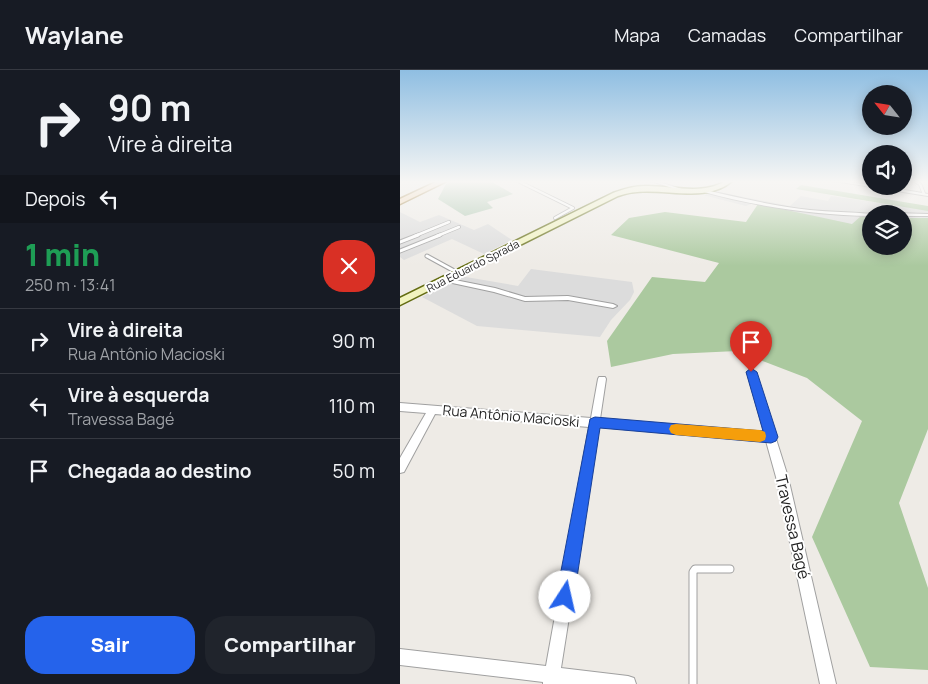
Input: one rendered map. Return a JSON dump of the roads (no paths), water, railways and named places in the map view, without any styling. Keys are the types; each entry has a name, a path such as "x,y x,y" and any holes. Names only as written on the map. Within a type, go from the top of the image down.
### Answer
{"main road":[{"name":"Rua Eduardo Sprada","path":"400,302 585,210"}],"street":[{"path":"803,210 862,214"},
{"path":"912,215 928,215"},
{"path":"444,280 495,290 525,299 568,298 613,306"},
{"name":"Travessa Bagé","path":"751,372 782,477 828,684"},
{"path":"551,680 602,380"},
{"name":"Rua Antônio Macioski","path":"400,407 771,437"},
{"path":"400,468 433,409"},
{"path":"400,657 551,680 628,684"}],"lane":[{"path":"555,218 570,210"},
{"path":"400,242 449,222"},
{"path":"400,251 459,227"},
{"path":"427,256 458,273"},
{"path":"693,684 693,572 695,569 730,569"}]}
